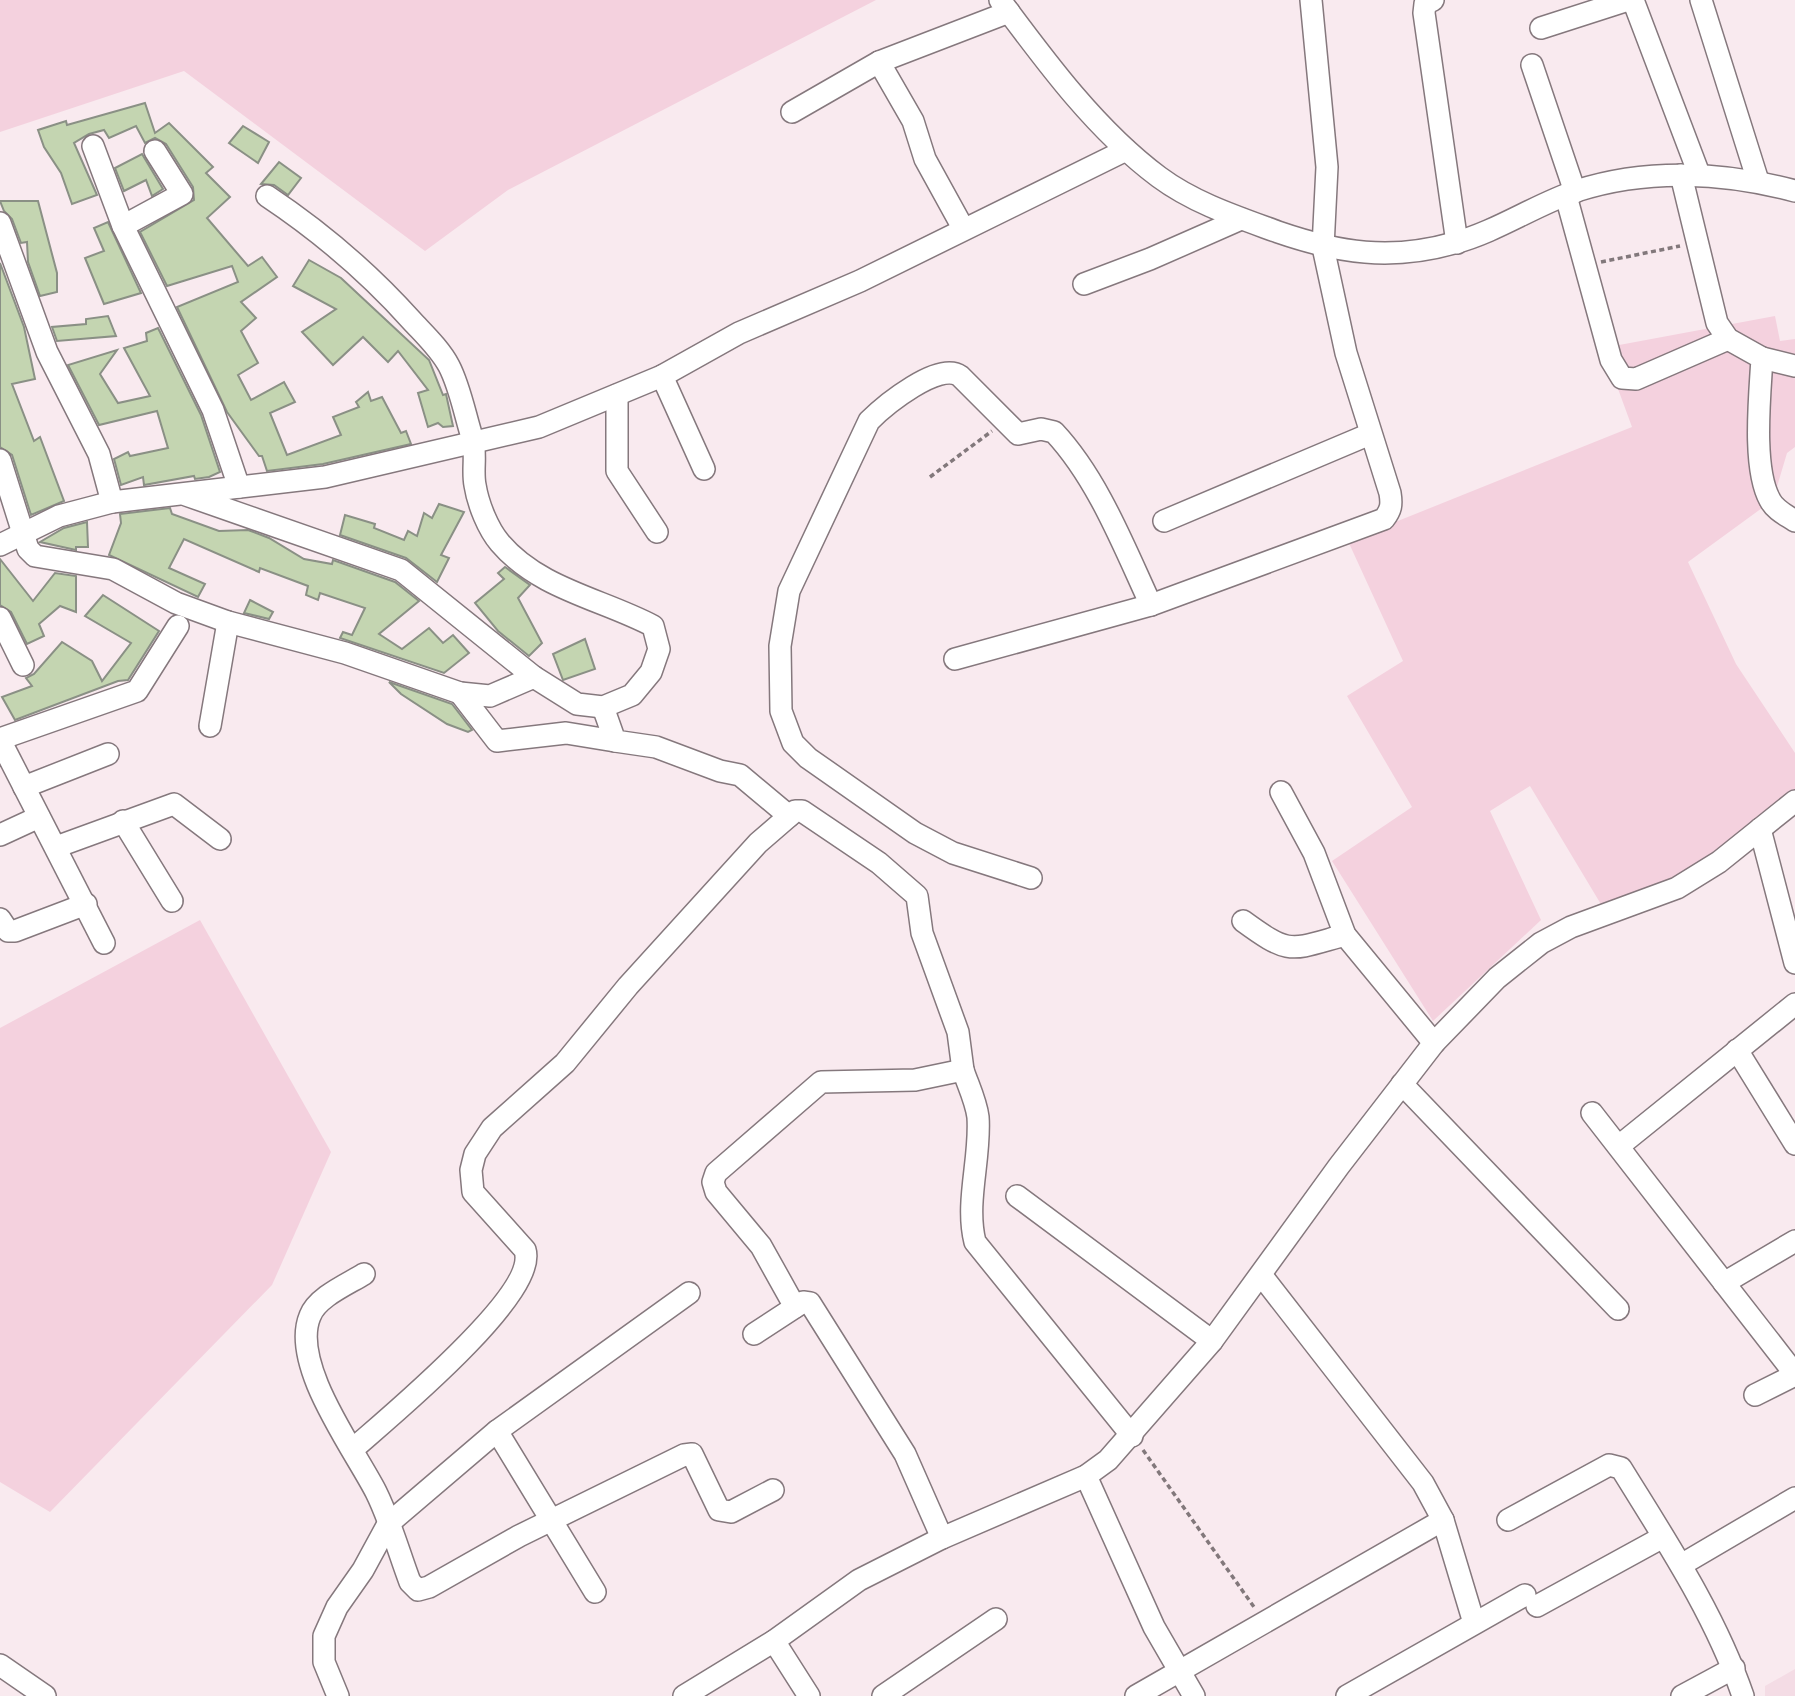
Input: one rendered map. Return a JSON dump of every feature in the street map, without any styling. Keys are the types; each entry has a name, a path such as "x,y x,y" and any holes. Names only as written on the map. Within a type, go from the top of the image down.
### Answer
{"street":[{"path":"955,659 1151,605 1384,519 1392,505 1346,353 1323,247 1327,167 1311,0"},
{"path":"1433,0 1425,4 1424,13 1457,243"},
{"path":"1541,28 1630,0 1690,175 1696,242 1717,323 1728,339 1762,358 1795,366"},
{"path":"1701,0 1758,181"},
{"path":"792,113 879,62 1004,6 1058,76 1126,150 1159,177 1188,195 1241,219 1323,247 1360,253 1397,254 1457,243 1571,194 1653,176 1690,175 1758,181 1795,191"},
{"path":"879,62 913,121 925,159 963,228"},
{"path":"1532,65 1571,194 1611,360 1622,379 1636,379 1728,339"},
{"path":"93,146 123,226 213,410 239,487"},
{"path":"123,226 182,194 155,150"},
{"path":"0,545 59,516 112,502 325,477 539,427 662,376 739,333 860,281 1126,150"},
{"path":"182,493 401,570 534,677 577,704 603,707 632,695 651,673 660,649 653,626 630,614 564,589 522,565 498,542 487,521 475,486 473,442 450,368 438,350 399,306 317,229 267,196"},
{"path":"1084,284 1150,259 1241,219"},
{"path":"0,223 47,352 99,454 112,502"},
{"path":"1762,358 1757,430 1768,498 1779,511 1795,521"},
{"path":"1031,878 953,852 915,833 819,765 793,743 786,729 780,694 780,646 789,591 869,421 881,409 934,374 949,372 960,376 1018,434 1048,429 1059,437 1108,515 1151,605"},
{"path":"662,376 704,469"},
{"path":"617,395 617,471 657,532"},
{"path":"1164,521 1370,434"},
{"path":"0,460 28,549 35,556 113,569 176,603 228,622 345,653 460,693 490,696 534,677"},
{"path":"0,618 23,665"},
{"path":"210,726 228,622"},
{"path":"104,943 0,740 137,691 178,626"},
{"path":"460,693 497,741 566,733 656,747 720,771 740,775 789,816"},
{"path":"603,707 615,741"},
{"path":"24,787 107,754"},
{"path":"1281,792 1314,852 1345,935 1434,1043"},
{"path":"684,1696 774,1641 859,1580 942,1538 1086,1476 1108,1460 1132,1436 1212,1341 1262,1276 1339,1166 1434,1043 1497,978 1541,943 1571,928 1677,888 1718,862 1795,801"},
{"path":"56,848 174,804 220,839"},
{"path":"353,1449 465,1350 523,1274 525,1250 478,1200 471,1184 475,1154 492,1128 565,1063 628,986 758,843 797,810 879,863 917,896 922,933 958,1032 963,1070 978,1114 978,1153 972,1201 975,1242 1132,1436"},
{"path":"0,835 39,817"},
{"path":"123,821 173,901"},
{"path":"1760,829 1789,910 1795,963"},
{"path":"0,919 8,931 15,931 86,904"},
{"path":"1242,921 1275,945 1286,947 1299,947 1345,935"},
{"path":"1619,1146 1795,1004"},
{"path":"1737,1050 1795,1144"},
{"path":"795,1307 761,1246 716,1192 713,1182 716,1173 821,1082 915,1080 963,1070"},
{"path":"1402,1084 1618,1309"},
{"path":"1592,1114 1795,1375 1755,1395"},
{"path":"1017,1196 1212,1341"},
{"path":"1724,1283 1795,1241"},
{"path":"364,1274 320,1303 310,1315 306,1339 312,1372 377,1495 410,1582 418,1590 429,1587 551,1521 684,1455 692,1454 719,1510 724,1512 732,1512 774,1490"},
{"path":"1262,1276 1423,1483 1443,1520 1474,1623"},
{"path":"330,1692 324,1662 324,1636 337,1606 363,1570 388,1524 498,1431 689,1293"},
{"path":"754,1334 803,1301 810,1303 880,1409 905,1454 942,1538"},
{"path":"498,1431 595,1592"},
{"path":"1508,1520 1613,1464 1621,1468 1681,1565 1734,1668 1743,1696"},
{"path":"1086,1476 1154,1627 1194,1696"},
{"path":"1681,1565 1795,1498"},
{"path":"1136,1696 1443,1520"},
{"path":"1347,1696 1474,1623 1531,1601 1663,1536"},
{"path":"883,1696 996,1619"},
{"path":"774,1641 808,1696"},
{"path":"0,1665 45,1696"},
{"path":"1682,1696 1734,1668"}],"path":[{"path":"1586,265 1696,242"},
{"path":"930,477 1004,422"},
{"path":"1132,1436 1265,1623"}],"shaded area":[{"path":"0,0 876,0 508,190 425,251 184,71 0,132"},
{"path":"1775,316 1780,341 1795,339 1795,447 1787,453 1773,500 1688,562 1736,664 1795,753 1795,792 1696,864 1653,888 1602,906 1530,786 1490,811 1541,920 1433,1021 1332,861 1412,807 1347,696 1403,661 1348,541 1632,427 1603,348"},
{"path":"200,920 331,1152 272,1285 50,1512 0,1482 0,1028"},
{"path":"1795,1669 1795,1696 1765,1696 1765,1686"}],"building":[{"path":"145,103 155,133 169,123 213,167 206,173 230,197 207,218 248,266 262,257 277,277 241,302 256,318 241,331 258,363 238,375 251,400 284,382 295,402 270,413 287,455 341,435 333,417 359,407 356,402 368,392 371,401 382,397 401,433 406,431 411,444 323,464 267,471 262,456 259,456 227,412 177,307 238,282 232,266 167,286 140,232 194,200 193,187 166,144 155,138 145,143 136,126 109,138 104,130 89,134 74,143 97,195 72,204 61,173 44,147 38,130 66,121 67,125"},
{"path":"243,126 269,142 258,163 229,143"},
{"path":"142,154 163,189 152,196 146,180 124,191 115,168"},
{"path":"279,162 301,178 288,195 274,185 261,184"},
{"path":"0,201 38,201 57,273 57,292 40,296 28,262 27,242 21,243 12,219 4,211"},
{"path":"108,222 141,293 104,304 85,258 104,251 94,228"},
{"path":"309,260 341,278 429,360 443,395 446,394 453,426 443,427 438,423 428,427 418,393 428,390 398,351 388,362 363,337 333,365 302,332 336,309 293,286"},
{"path":"0,263 24,327 35,379 12,384 34,441 40,437 64,501 31,515 12,455 0,447"},
{"path":"108,316 116,336 57,341 52,327 86,324 86,319"},
{"path":"158,328 201,415 220,472 209,477 195,479 194,476 144,485 143,477 121,485 114,459 128,452 130,456 168,448 157,411 99,425 68,365 117,350 100,374 118,403 150,396 124,348 147,341 146,333"},
{"path":"439,504 464,512 441,555 449,558 437,582 406,558 340,535 345,515 375,524 374,528 404,540 408,531 417,536 424,513 432,518"},
{"path":"170,508 172,514 219,531 248,530 269,538 304,559 332,564 333,560 395,582 419,601 379,634 402,649 429,628 443,643 453,635 469,653 444,673 340,638 343,632 352,635 365,608 320,593 318,600 306,595 308,586 260,568 259,572 184,539 169,568 205,584 198,597 109,555 121,523 120,514"},
{"path":"87,522 88,547 76,547 76,550 40,542 64,528"},
{"path":"0,559 33,601 55,573 76,576 76,612 60,606 39,624 44,636 27,644 11,612 0,605"},
{"path":"505,567 530,585 518,598 542,643 529,656 498,631 475,603 504,579 498,573"},
{"path":"103,595 159,631 128,680 118,681 15,720 2,697 32,686 26,678 34,674 62,642 92,661 102,681 131,643 85,616"},
{"path":"250,600 273,612 269,619 244,613"},
{"path":"585,639 595,669 563,680 553,654"},
{"path":"389,682 452,704 472,730 468,732 447,724 401,694"}]}
